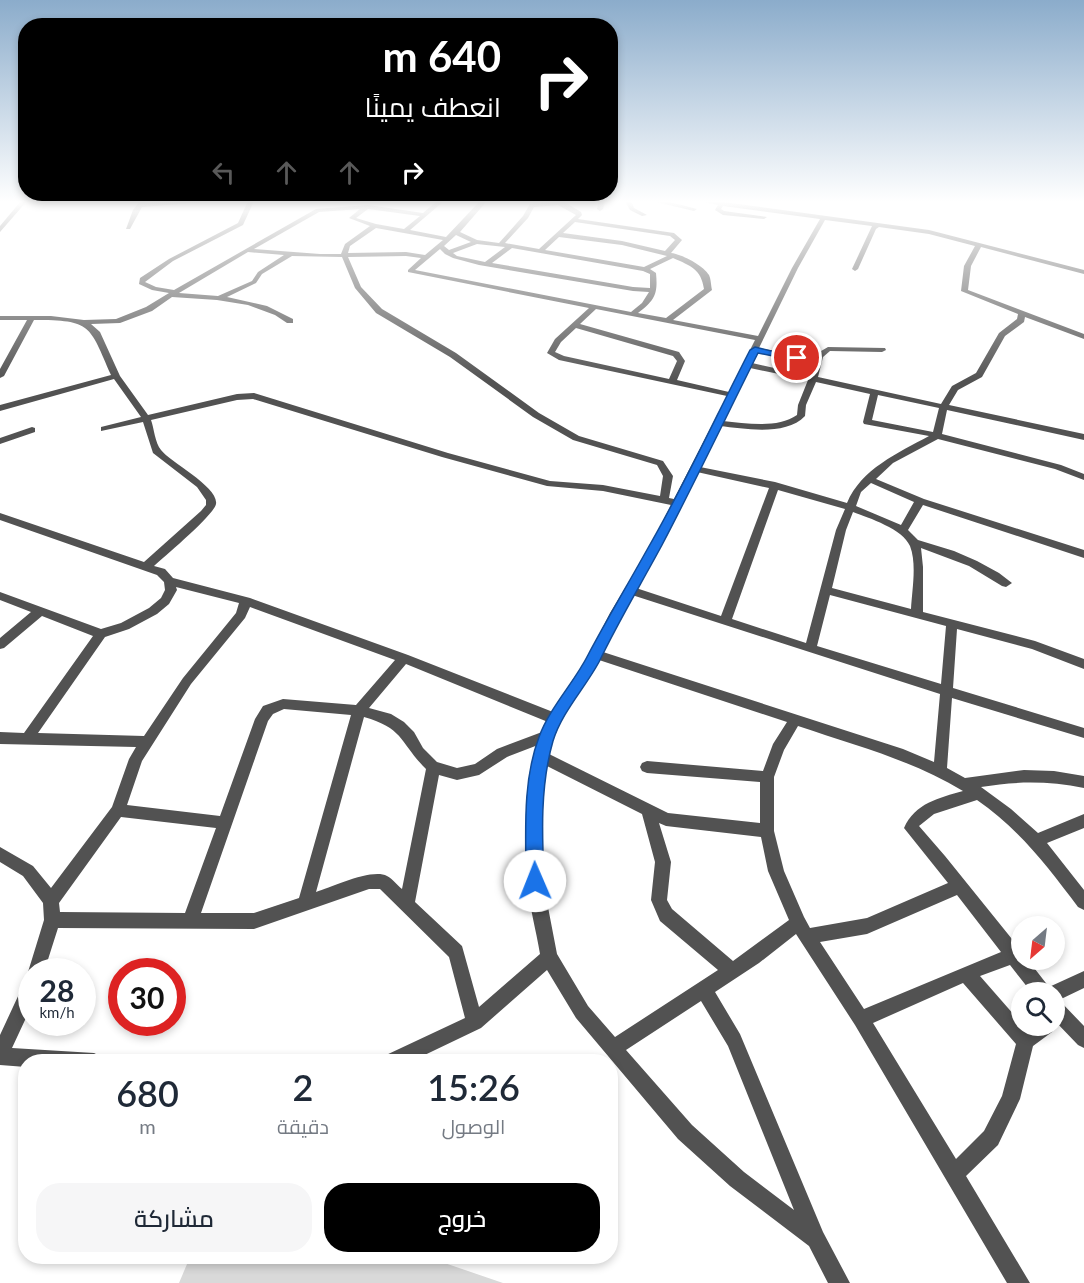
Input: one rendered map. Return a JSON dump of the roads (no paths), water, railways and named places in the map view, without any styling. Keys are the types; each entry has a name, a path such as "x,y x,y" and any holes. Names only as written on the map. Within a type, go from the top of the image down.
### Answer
{"street":[{"path":"170,261 142,279 141,283 174,294 220,298 271,311 290,321"},
{"path":"0,318 84,322 126,318 149,309 228,261"},
{"path":"220,298 254,282 260,273 280,261"},
{"path":"347,261 358,288 379,311 453,355 537,415 576,438 660,463 668,472 670,501"},
{"path":"422,261 410,271 760,339"},
{"path":"473,261 633,289 654,290"},
{"path":"487,264 491,261"},
{"path":"598,261 645,269 653,273 654,290 645,304 633,314"},
{"path":"645,269 659,261"},
{"path":"667,321 704,294 710,285 709,279 702,270 689,261"},
{"path":"616,1054 582,1012 549,957 535,881 534,817 541,757 547,736 596,654 630,590 670,501 694,469 799,261"},
{"path":"855,269 859,261"},
{"path":"967,261 964,278 966,291 1084,337"},
{"path":"1043,261 1084,272"},
{"path":"594,307 558,341 550,352 562,358 732,395"},
{"path":"810,649 841,530 857,491 890,461 937,436 944,406 955,388 979,375 1002,335 1021,320 1022,313"},
{"path":"0,376 32,318"},
{"path":"84,322 101,339 116,375 146,418 150,438 156,451 200,485 211,500 211,505 205,513 147,566"},
{"path":"575,325 676,354 681,361 672,382"},
{"path":"716,423 749,427 791,424 801,416 802,405 813,380 819,356 828,349 882,351"},
{"path":"755,350 818,362"},
{"path":"748,365 1084,437"},
{"path":"0,408 116,375"},
{"path":"875,392 867,422 937,436 1058,467 1084,477"},
{"path":"104,429 237,397 254,396 445,456 550,483 603,488 670,501"},
{"path":"0,441 32,429"},
{"path":"694,469 775,485 851,509 903,530 914,542 918,565 917,615"},
{"path":"869,479 920,501 1084,554"},
{"path":"725,621 775,485"},
{"path":"903,530 920,501"},
{"path":"0,516 161,572 169,581 171,590 165,601 153,611 125,626 101,634 27,739"},
{"path":"914,542 940,548 977,564 1006,583"},
{"path":"169,581 246,601 404,658 556,719"},
{"path":"630,590 810,649 1084,733"},
{"path":"824,590 1035,645 1084,664"},
{"path":"0,596 101,634"},
{"path":"51,901 118,810 125,795 130,771 147,742 187,681 240,615 246,601"},
{"path":"0,645 40,611"},
{"path":"940,770 952,624"},
{"path":"596,654 903,755 940,770 980,793 1010,815 1036,841 1047,858 1084,902"},
{"path":"305,905 359,710 404,658"},
{"path":"190,921 262,718 268,710 283,704 328,710 359,710 386,718 409,736 418,752 433,767 457,774 469,773 490,763 502,753 547,736"},
{"path":"795,720 778,748 767,777 767,831 776,871 803,930 861,1019 1019,1283"},
{"path":"0,738 147,742"},
{"path":"541,757 666,819 767,831"},
{"path":"407,903 433,767"},
{"path":"647,767 767,777"},
{"path":"964,784 997,777 1034,774 1084,782"},
{"path":"980,793 922,812 911,824 913,832 960,886 1011,951"},
{"path":"118,810 225,823"},
{"path":"648,811 663,862 659,900 666,915 732,971"},
{"path":"1036,841 1084,821"},
{"path":"0,854 28,871 51,901 52,920 40,958"},
{"path":"52,920 254,921 376,880 383,882 407,903 456,952 475,1022"},
{"path":"612,1049 703,988 803,930 867,926 960,886"},
{"path":"861,1019 966,973 1011,956"},
{"path":"407,1054 475,1022 549,957"},
{"path":"1025,970 1035,982"},
{"path":"966,973 1025,1041"},
{"path":"1065,988 1084,979"},
{"path":"703,988 734,1040 816,1239 839,1283"},
{"path":"18,1016 0,1055 18,1056"},
{"path":"1065,1025 1084,1039"},
{"path":"954,1174 991,1138 1011,1098 1025,1041 1031,1036"},
{"path":"618,1056 686,1132 737,1179 816,1239"}]}
